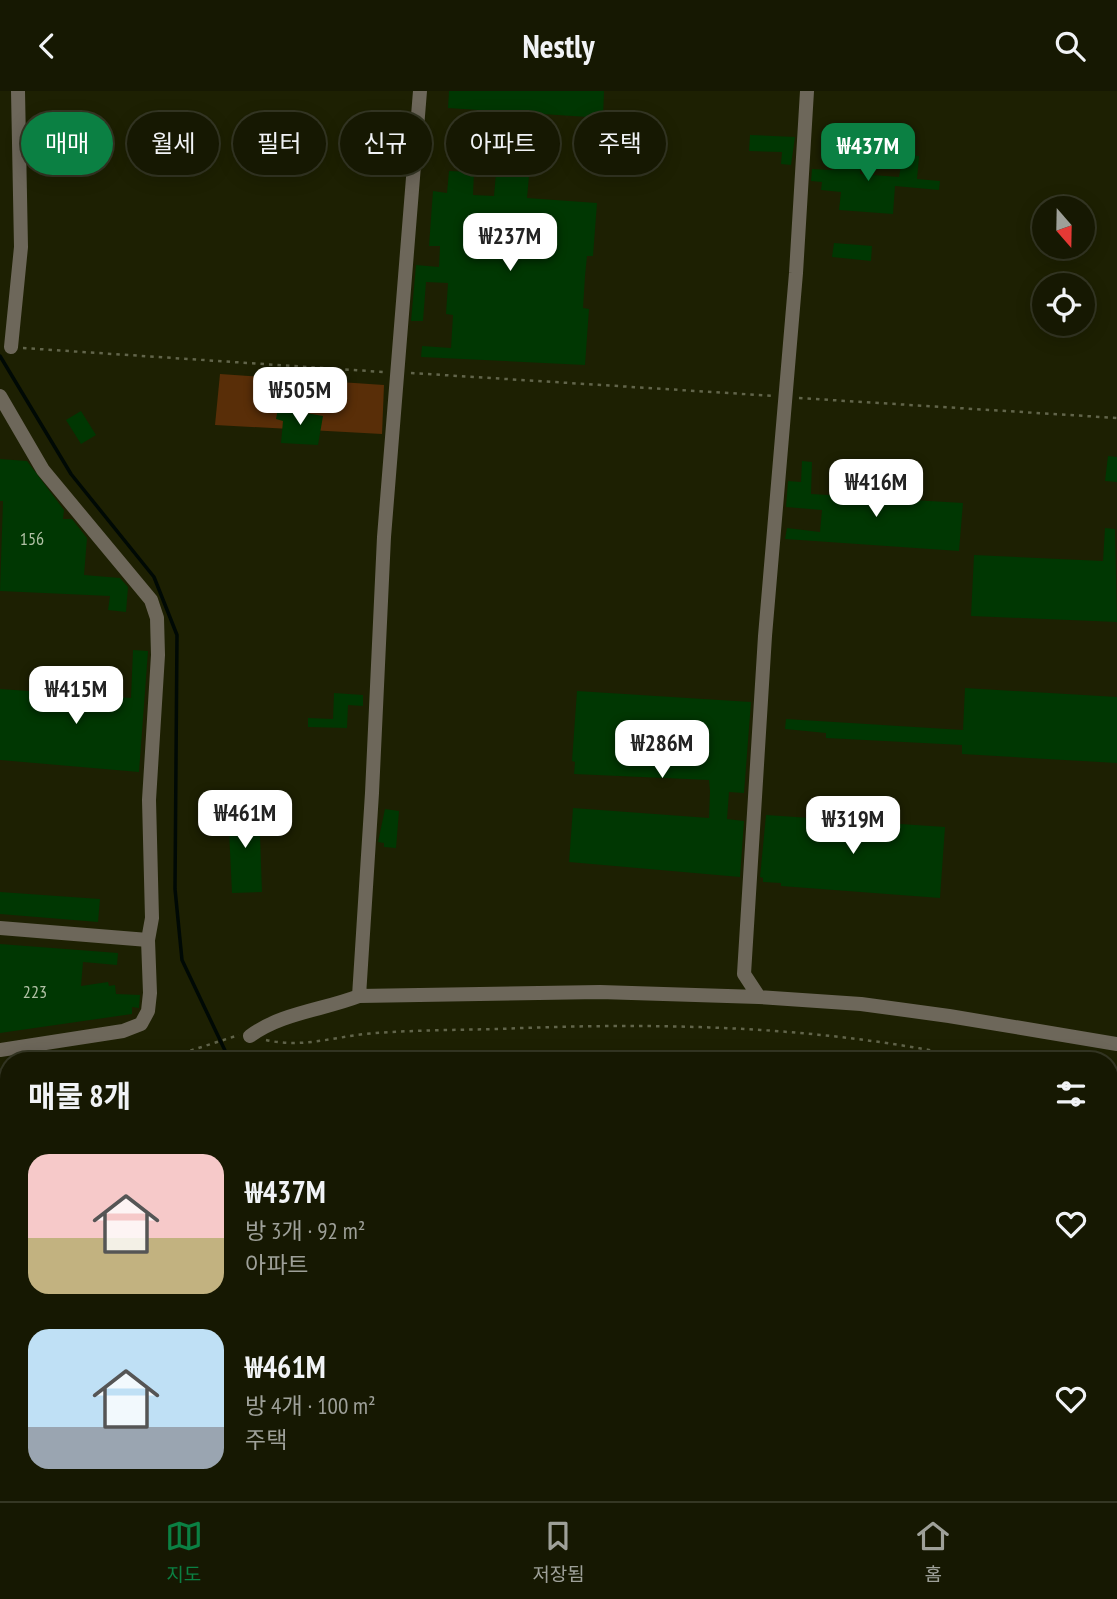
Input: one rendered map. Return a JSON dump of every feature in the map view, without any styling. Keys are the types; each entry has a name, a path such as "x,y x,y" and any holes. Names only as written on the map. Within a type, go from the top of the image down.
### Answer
{"street":[{"path":"6,347 21,247 18,91"},
{"path":"359,996 384,537 420,91"},
{"path":"759,997 744,974 765,635 807,91"},
{"path":"0,396 43,470 141,585 151,600 157,618 149,800 152,918 148,940 148,1011 141,1024 124,1031 0,1050"},
{"path":"0,928 148,940"},
{"path":"250,1036 269,1022 328,1008 359,996 600,992 759,997 874,1006 1117,1044"}],"path":[{"path":"6,347 1117,418"},
{"path":"185,1052 229,1038 250,1036 295,1045 393,1033 544,1027 722,1027 920,1047 942,1052"}],"shaded area":[{"path":"220,374 384,385 382,434 215,425"}],"building":[{"path":"449,91 604,91 603,112 574,112 574,116 560,115 560,112 448,108"},
{"path":"750,135 795,137 791,165 781,164 782,152 749,151"},
{"path":"834,150 861,151 860,174 899,177 903,154 919,156 917,179 940,181 939,190 895,186 893,214 839,210 841,192 821,190 822,182 811,181 812,169 833,170"},
{"path":"449,175 474,175 473,195 494,196 496,175 518,175 529,176 527,198 597,203 593,256 587,256 585,276 583,308 589,309 585,365 421,357 422,346 451,348 453,315 446,314 448,283 426,282 423,321 411,321 416,265 439,267 440,246 429,246 433,191 447,193"},
{"path":"834,243 872,246 871,261 832,257"},
{"path":"278,408 323,416 318,445 281,443 283,421 276,419"},
{"path":"81,411 96,435 81,444 66,420"},
{"path":"1108,456 1117,457 1117,482 1105,481"},
{"path":"0,459 27,461 64,510 63,519 72,519 87,538 84,575 120,578 128,587 126,612 108,610 110,596 0,591 3,501 0,501"},
{"path":"802,461 812,462 811,494 963,503 959,551 785,539 787,528 820,532 822,510 786,507 788,481 801,482"},
{"path":"1105,528 1115,529 1117,622 971,616 974,555 1103,561"},
{"path":"133,650 148,651 139,772 0,760 0,689 131,698"},
{"path":"965,688 1117,697 1117,763 962,754 962,745 826,738 826,733 785,729 786,719 963,730"},
{"path":"577,691 751,702 744,793 729,792 727,819 744,821 740,877 569,862 573,808 709,818 709,780 574,774 575,762 572,761"},
{"path":"334,693 363,695 363,706 348,705 347,728 308,727 308,718 333,719"},
{"path":"259,807 262,892 232,893 228,809"},
{"path":"385,809 399,811 396,848 384,847 384,843 378,842"},
{"path":"766,815 945,827 940,898 781,886 781,883 763,882 760,877"},
{"path":"0,892 100,899 98,922 0,914"},
{"path":"0,944 118,953 117,965 83,962 81,986 108,982 109,986 115,985 116,994 140,995 139,1008 132,1007 132,1014 0,1033"}],"waterway":[{"path":"0,356 71,474 154,577 177,635 175,889 182,960 226,1052"}]}
